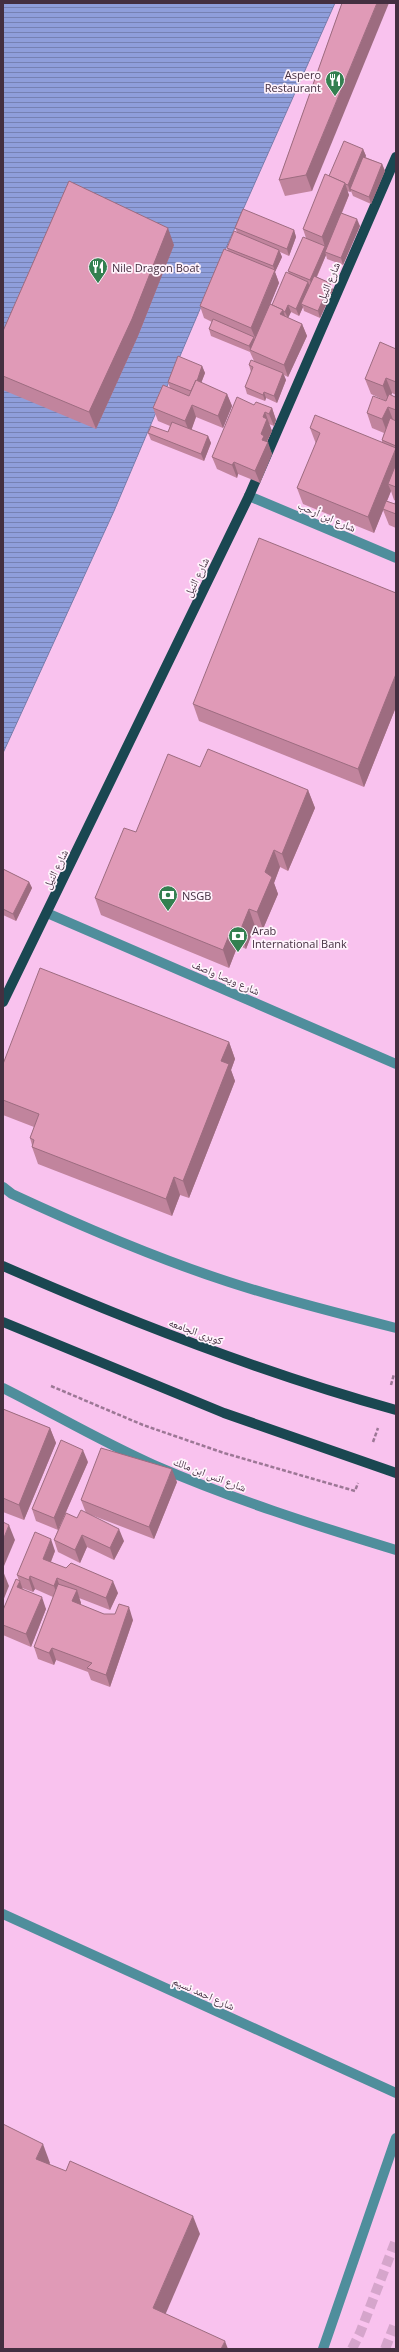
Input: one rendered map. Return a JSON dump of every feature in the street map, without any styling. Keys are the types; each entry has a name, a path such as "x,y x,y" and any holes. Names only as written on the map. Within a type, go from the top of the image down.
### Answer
{"main road":[{"name":"شارع النيل","path":"3,1002 249,496 396,157"},
{"name":"كوبرى الجامعه","path":"3,1266 98,1307 245,1362 396,1410"},
{"path":"3,1322 224,1413 396,1473"}],"street":[{"name":"شارع ابن أرحب","path":"249,496 396,558"},
{"name":"شارع ويصا واصف","path":"47,913 396,1064"},
{"path":"3,1187 12,1194 83,1226 163,1258 229,1282 316,1309 396,1328"},
{"name":"شارع انس ابن مالك","path":"3,1388 153,1464 252,1502 396,1550"},
{"name":"شارع احمد نسيم","path":"3,1914 396,2093"},
{"path":"323,2349 396,2138"}],"path":[{"path":"45,1383 143,1425 224,1453 355,1491"},
{"path":"366,1463 385,1407"}],"water":[{"path":"3,3 335,3 229,241 114,511 3,753"}],"building":[{"path":"342,3 377,3 306,175 279,180"},
{"path":"344,141 363,149 348,185 329,176"},
{"path":"363,157 382,164 369,197 350,189"},
{"path":"325,174 345,183 322,237 303,229"},
{"name":"Nile Dragon Boat","path":"69,181 168,228 132,319 89,412 3,376 3,331"},
{"path":"243,209 294,230 287,249 235,228"},
{"path":"341,213 357,219 341,258 325,252"},
{"path":"234,231 279,250 273,266 227,248"},
{"path":"303,237 325,246 310,280 288,271"},
{"path":"224,249 275,270 251,328 200,306"},
{"path":"286,272 308,282 296,309 288,305 285,312 272,305"},
{"path":"314,276 330,283 318,311 301,304"},
{"path":"270,304 283,310 280,314 302,324 284,365 250,350"},
{"path":"213,319 254,337 249,346 209,329"},
{"path":"380,342 396,349 396,382 386,378 383,386 365,379"},
{"path":"178,356 202,366 197,381 196,380 191,391 168,382"},
{"path":"251,360 283,373 274,396 264,392 263,395 245,387 253,367 249,365"},
{"path":"196,380 227,394 218,416 192,405 185,421 153,408 163,385 189,396"},
{"path":"396,393 396,410 388,407 382,419 367,413 373,396 386,401 389,394 395,397"},
{"path":"237,397 254,405 256,402 272,408 269,414 265,412 263,417 267,419 261,434 264,436 262,440 268,442 255,471 234,462 232,465 212,457"},
{"path":"315,415 396,448 368,517 297,488 320,433 310,428"},
{"path":"390,418 396,421 396,446 382,440"},
{"path":"172,422 208,436 201,454 148,433 151,426 168,432"},
{"path":"396,464 396,487 388,484"},
{"path":"396,500 396,514 383,509 386,501 395,504"},
{"path":"259,538 396,593 396,674 358,769 193,704"},
{"path":"208,749 308,790 282,854 274,850 265,872 272,877 257,912 249,909 240,931 232,928 223,950 95,898 124,828 136,832 168,754 200,767"},
{"path":"3,869 29,882 13,914 3,909"},
{"path":"40,968 229,1042 221,1061 229,1064 183,1181 174,1177 166,1199 32,1147 34,1140 30,1138 39,1114 3,1100 3,1064"},
{"path":"3,1409 50,1428 19,1505 3,1498"},
{"path":"61,1440 83,1450 54,1518 32,1509"},
{"path":"101,1448 172,1469 149,1527 81,1500"},
{"path":"81,1510 119,1529 110,1548 82,1535 75,1550 54,1540 66,1513 77,1518"},
{"path":"3,1522 9,1525 3,1540"},
{"path":"35,1532 51,1539 43,1559 66,1568 71,1563 113,1581 106,1598 57,1578 54,1586 30,1576 29,1580 17,1575"},
{"path":"16,1579 20,1581 17,1587 42,1597 26,1634 3,1625 3,1610"},
{"path":"58,1584 77,1590 72,1601 104,1614 115,1614 119,1604 129,1607 106,1675 87,1668 92,1663 52,1648 49,1653 34,1647"},
{"path":"3,2124 43,2144 36,2159 66,2171 70,2161 193,2216 153,2308 225,2341 221,2349 3,2349"}],"tunnel":[{"path":"352,2349 360,2333 396,2240"},
{"path":"385,2349 396,2321"}],"place":[{"name":"Aspero Restaurant","path":"335,97"},
{"name":"Nile Dragon Boat","path":"98,284"},
{"name":"NSGB","path":"168,912"},
{"name":"Arab International Bank","path":"238,953"}]}
